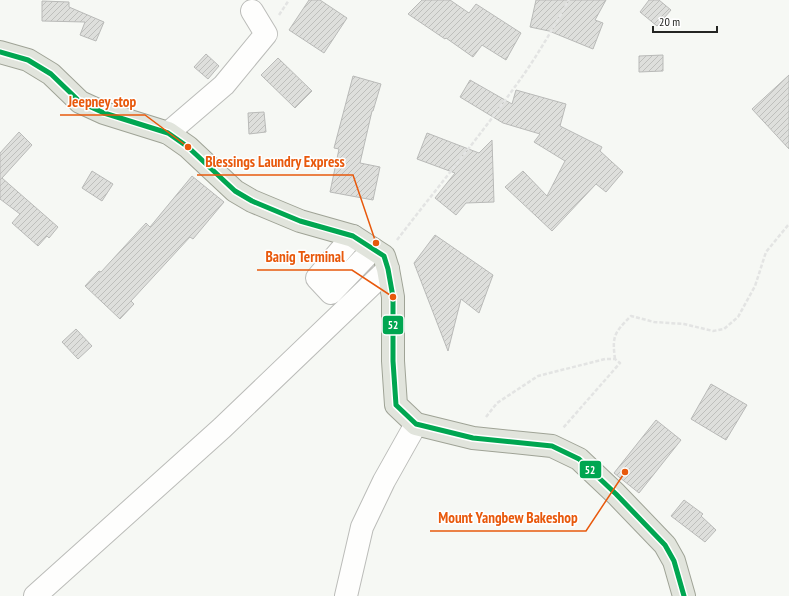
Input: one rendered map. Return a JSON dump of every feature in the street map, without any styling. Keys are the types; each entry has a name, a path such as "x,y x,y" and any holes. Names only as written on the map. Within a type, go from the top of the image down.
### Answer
{"main road":[{"path":"0,52 28,60 51,74 80,102 104,113 168,133 188,147 235,191 252,202 300,221 352,236 382,258 393,297 393,361 396,405 416,424 473,438 552,446 579,459 666,545 674,561 684,596"}],"street":[{"path":"168,133 224,85 266,34 252,11"},
{"path":"352,236 317,278 331,293 382,258"},
{"path":"35,596 222,428 382,258"},
{"path":"346,596 362,527 384,481 416,424"}],"path":[{"path":"382,258 463,156 514,88 548,38 569,0"},
{"path":"615,359 614,338 621,326 631,316 654,322 684,324 713,331 724,329 738,317 755,286 766,252 789,224"},
{"path":"473,438 481,424 497,403 538,376 605,359 615,359 620,363 556,436 552,446"}],"building":[{"path":"309,0 320,0 347,18 324,53 289,30"},
{"path":"422,0 450,0 469,13 476,4 521,33 506,60 482,45 473,57 408,14"},
{"path":"536,0 606,0 595,20 603,23 593,49 549,31 530,27"},
{"path":"649,0 659,0 671,10 657,26 640,12"},
{"path":"42,1 69,2 69,7 104,22 96,41 80,35 85,22 42,21"},
{"path":"206,54 219,66 208,79 194,67"},
{"path":"663,55 663,71 639,72 639,56"},
{"path":"278,58 312,91 295,108 261,75"},
{"path":"789,75 789,149 752,109"},
{"path":"353,76 381,84 372,111 360,163 380,167 373,200 330,192 339,149 334,148"},
{"path":"470,80 512,104 516,90 566,104 560,126 602,147 600,151 623,172 606,192 596,184 552,231 505,187 523,171 547,196 565,161 534,142 540,134 503,123 460,97"},
{"path":"264,112 266,132 249,134 248,113"},
{"path":"19,132 32,145 2,178 58,227 49,238 47,236 38,246 12,223 20,214 0,199 0,153"},
{"path":"427,133 479,153 492,140 494,202 466,203 456,215 435,198 455,173 417,159"},
{"path":"92,171 113,184 102,201 82,188"},
{"path":"192,176 224,202 193,239 190,237 131,301 134,304 120,319 85,286 99,271 101,272 146,223 150,227"},
{"path":"435,235 493,275 479,313 461,299 448,351 414,263"},
{"path":"76,329 92,346 78,359 62,342"},
{"path":"711,384 747,405 726,440 691,419"},
{"path":"656,420 681,440 639,493 614,473"},
{"path":"684,500 703,514 701,516 716,530 705,542 671,516"}],"transit line":[{"name":"52","path":"0,52 28,60 51,74 80,102 104,113 168,133 188,147 235,191 252,201 300,221 353,236 384,256 393,297 393,361 396,405 416,424 473,438 552,446 579,459 616,494 665,545 674,561 684,596"}],"place":[{"name":"Jeepney stop","path":"188,147"},
{"name":"Blessings Laundry Express","path":"376,243"},
{"name":"Banig Terminal","path":"393,297"},
{"name":"Mount Yangbew Bakeshop","path":"625,472"}]}
